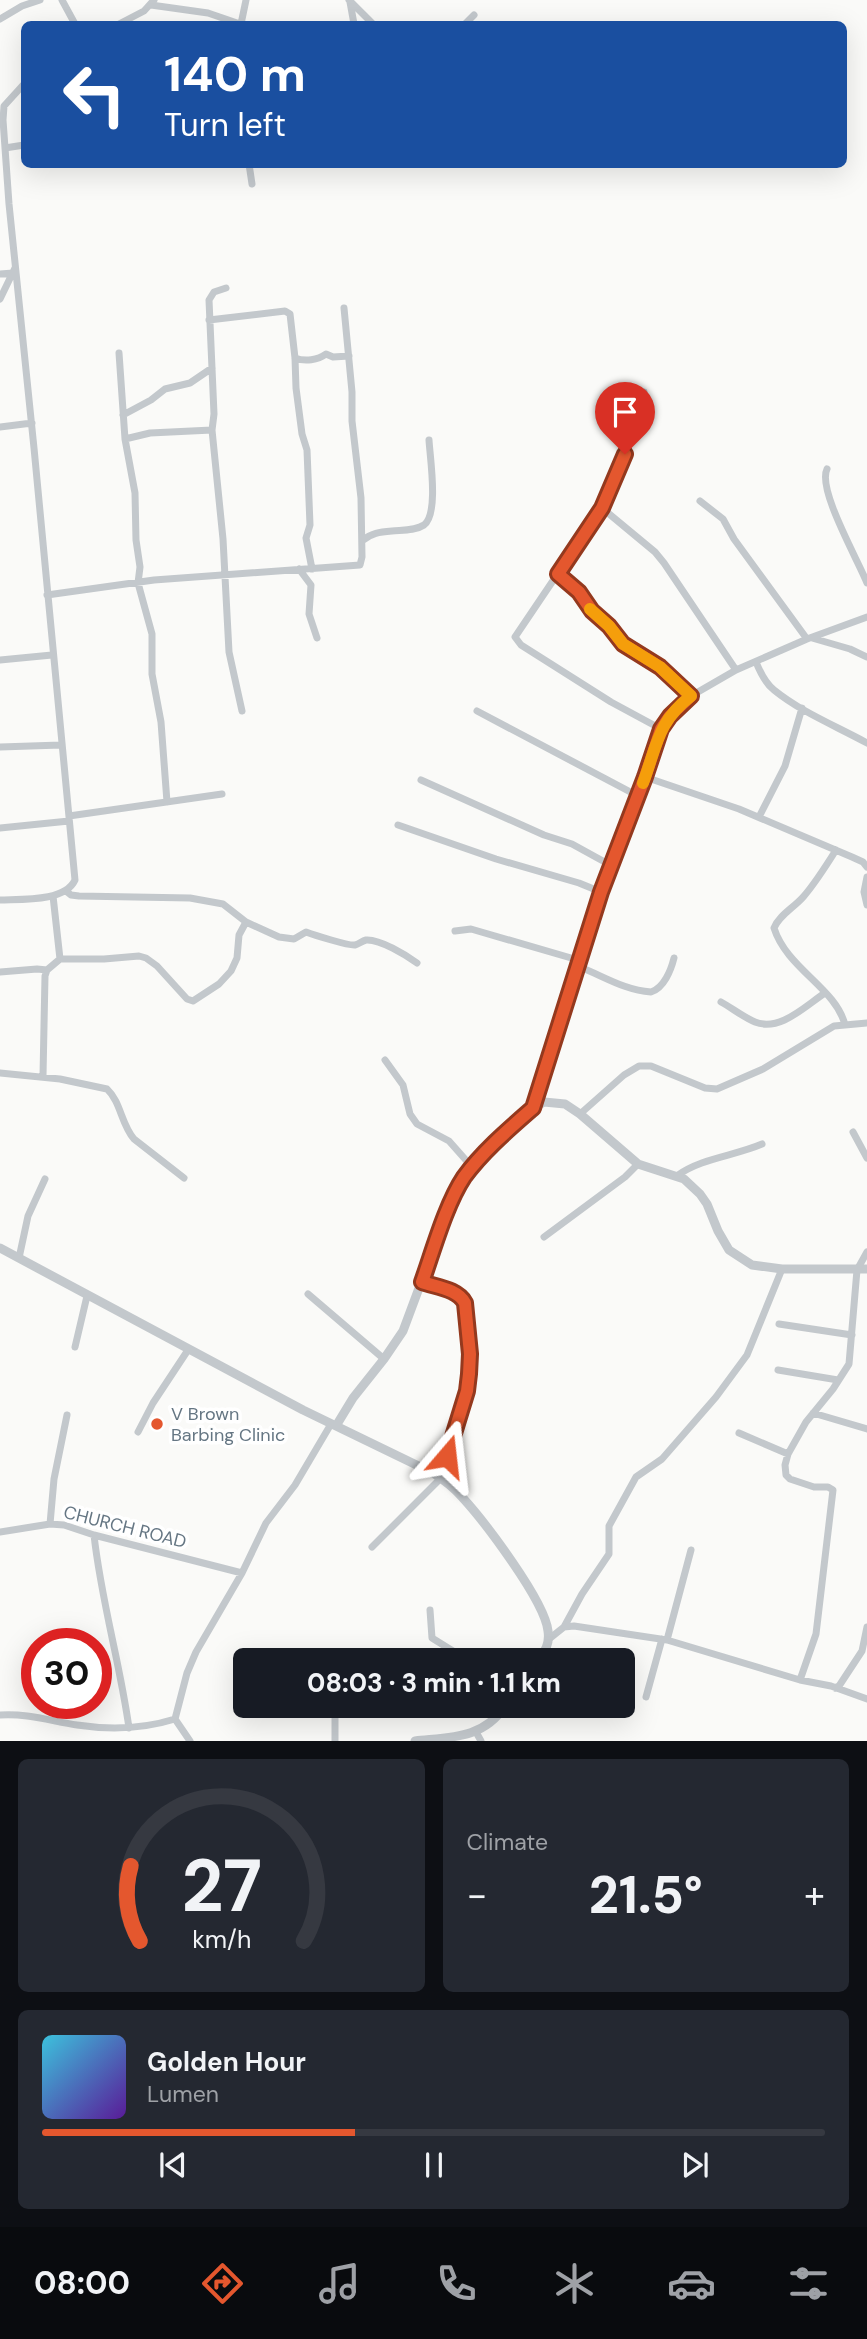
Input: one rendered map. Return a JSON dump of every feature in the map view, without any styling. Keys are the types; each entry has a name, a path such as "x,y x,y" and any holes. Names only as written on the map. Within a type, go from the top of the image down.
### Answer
{"street":[{"path":"0,19 22,6 40,0"},
{"path":"62,0 73,21"},
{"path":"241,21 246,0"},
{"path":"349,1 353,21"},
{"path":"349,1 370,21"},
{"path":"124,21 153,3 208,13 231,21"},
{"path":"469,21 474,15"},
{"path":"0,900 53,896 66,891 75,880 32,423 14,270 5,148 4,106 21,87"},
{"path":"5,148 21,145"},
{"path":"249,168 251,184"},
{"path":"0,274 14,270"},
{"path":"0,299 4,283 14,270"},
{"path":"226,288 211,295 209,320 214,414 212,429 226,574 230,662 242,711"},
{"path":"47,596 226,574 360,565 361,499 344,308"},
{"path":"209,320 287,312 291,319 296,388 302,434 307,450 310,525 306,538 312,569"},
{"path":"119,353 125,439 135,493 136,540 140,567 138,583 152,634 152,674 161,722 167,802"},
{"path":"295,358 304,361 321,358 326,354 332,357 349,356"},
{"path":"123,415 165,389 190,383 212,368"},
{"path":"644,392 635,430 602,508 516,635 518,643 611,702 661,729"},
{"path":"0,426 32,423"},
{"path":"125,439 150,433 212,429"},
{"path":"362,541 372,534 412,529 427,523 433,505 429,440"},
{"path":"827,469 824,477 832,505 867,583"},
{"path":"700,501 723,519 734,539 809,638 850,649 867,657"},
{"path":"602,508 655,552 736,670"},
{"path":"299,569 311,585 309,614 317,638"},
{"path":"558,574 579,592 592,611 609,626 623,644 660,667 691,696"},
{"path":"533,1108 601,892 661,729 691,696 736,670 809,638 867,617"},
{"path":"0,660 52,655"},
{"path":"755,662 773,690 867,743"},
{"path":"759,817 785,766 802,708"},
{"path":"477,711 638,796"},
{"path":"0,747 61,745"},
{"path":"645,777 759,817 863,862 867,867"},
{"path":"421,780 544,835 572,844 612,866"},
{"path":"0,828 222,794"},
{"path":"398,825 601,892"},
{"path":"836,850 815,883 802,899 776,922 774,928 793,962 841,1012 845,1025"},
{"path":"867,877 864,892 867,905"},
{"path":"66,891 79,896 190,898 223,904 246,922 286,939 294,939 306,932 354,945 369,940 407,955 417,963"},
{"path":"53,896 60,959"},
{"path":"43,1076 45,976 47,970 60,959 146,958 157,966 187,999 193,1001 219,984 231,971 237,958 239,935 246,922"},
{"path":"455,931 471,929 578,963 611,983 651,992 656,991 663,983 674,958"},
{"path":"0,972 47,970"},
{"path":"721,1002 754,1021 771,1025 781,1022 825,993"},
{"path":"580,1114 624,1075 639,1066 652,1066 705,1088 717,1089 763,1069 828,1029 867,1023"},
{"path":"385,1060 403,1085 410,1114 417,1124 449,1141 472,1167"},
{"path":"0,1073 43,1076 107,1089 115,1100 127,1132 184,1178"},
{"path":"190,1741 175,1718 187,1673 196,1652 242,1573 266,1523 403,1331 450,1205 463,1178 533,1108 544,1102 565,1104 638,1164 678,1175 692,1184 707,1204 718,1231 733,1254 752,1265 782,1269 862,1269"},
{"path":"853,1132 867,1158"},
{"path":"678,1175 699,1162 730,1156 762,1144"},
{"path":"544,1237 625,1177 638,1164"},
{"path":"19,1258 28,1216 46,1179"},
{"path":"0,1248 188,1350 440,1478 462,1497 537,1599 547,1623 549,1639 546,1648"},
{"path":"800,1681 816,1634 833,1490 790,1479 785,1470 788,1454 813,1413 849,1364 862,1269 867,1252"},
{"path":"549,1639 564,1627 608,1554 609,1526 636,1477 662,1459 716,1397 747,1355 782,1269"},
{"path":"372,1547 440,1478 467,1391 470,1345 463,1298 456,1293 422,1282"},
{"path":"308,1294 384,1359"},
{"path":"75,1347 87,1296"},
{"path":"779,1324 852,1335"},
{"path":"138,1432 153,1403 188,1350"},
{"path":"778,1370 838,1380"},
{"path":"813,1413 867,1429"},
{"path":"50,1524 54,1479 68,1415"},
{"path":"739,1433 788,1454"},
{"name":"CHURCH ROAD","path":"0,1532 50,1524 64,1525 242,1573"},
{"path":"94,1535 101,1586 123,1684 129,1728"},
{"path":"646,1697 691,1550"},
{"path":"430,1610 432,1638 448,1648"},
{"path":"564,1627 664,1639 867,1699"},
{"path":"835,1688 862,1651 867,1627"},
{"path":"0,1715 15,1714 96,1728 146,1726 175,1718"},
{"path":"335,1718 335,1741"},
{"path":"415,1741 478,1736 494,1718"}],"slow traffic":[{"path":"590,609 609,626 618,640 660,667 691,696 661,729 643,783"}],"place":[{"name":"V Brown Barbing Clinic","path":"157,1424"}],"route":[{"path":"447,1456 467,1391 470,1345 465,1303 456,1293 422,1282 450,1205 463,1178 508,1130 533,1108 578,960 661,729 691,696 660,667 618,640 609,626 585,603 579,592 558,574 602,508 625,454"}]}
